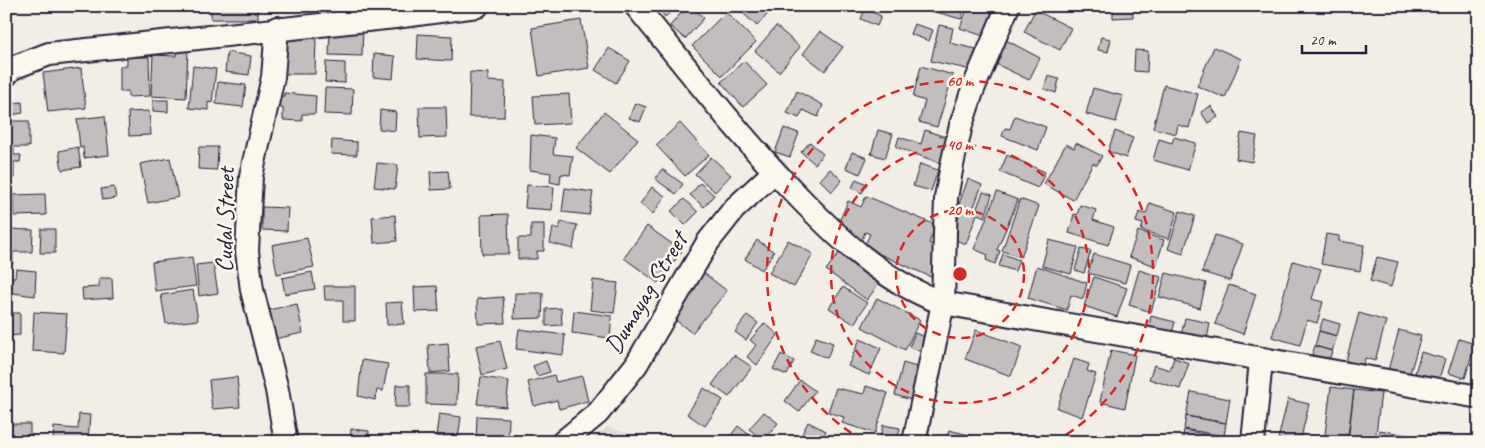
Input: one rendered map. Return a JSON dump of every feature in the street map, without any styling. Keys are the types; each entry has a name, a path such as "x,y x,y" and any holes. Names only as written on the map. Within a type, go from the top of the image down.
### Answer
{"street":[{"path":"6,75 12,68 48,54 277,28 395,17 477,6"},
{"path":"636,6 774,172 839,240 891,279 915,294 943,303 1261,361 1479,398"},
{"path":"914,442 943,303 946,198 952,165 961,125 973,89 1008,6"},
{"name":"Cudal Street","path":"277,28 273,77 251,176 247,251 252,290 277,390 286,442"},
{"name":"Dumayag Street","path":"563,442 598,413 620,386 636,365 708,242 734,209 774,172"},
{"path":"1253,442 1261,361"}],"shaded area":[{"path":"607,427 654,442 588,442"}],"building":[{"path":"211,6 258,6 258,19 211,19"},
{"path":"657,6 678,6 665,17"},
{"path":"687,6 691,6 704,18 685,39 670,26"},
{"path":"735,6 775,6 757,26"},
{"path":"931,6 965,6 961,19 929,10"},
{"path":"968,6 997,6 986,37 960,28"},
{"path":"1113,6 1133,6 1133,17 1113,18"},
{"path":"865,9 881,16 877,26 861,19"},
{"path":"1035,10 1071,28 1060,50 1024,32"},
{"path":"726,12 756,42 722,76 692,46"},
{"path":"581,20 589,68 539,76 532,28"},
{"path":"914,24 933,30 929,41 910,34"},
{"path":"939,25 953,28 950,43 976,49 972,70 931,61"},
{"path":"776,26 800,47 779,72 755,51"},
{"path":"330,29 363,29 362,56 329,55"},
{"path":"820,31 843,47 825,71 803,54"},
{"path":"418,34 452,36 451,61 417,59"},
{"path":"285,37 316,38 315,74 284,74"},
{"path":"1101,37 1111,39 1108,52 1098,50"},
{"path":"1004,39 1040,58 1029,80 992,62"},
{"path":"177,47 188,48 186,98 151,96 153,55 176,56"},
{"path":"1214,47 1241,59 1225,98 1197,86"},
{"path":"609,48 630,61 616,83 595,70"},
{"path":"1135,50 1148,51 1147,72 1134,71"},
{"path":"227,52 251,56 249,75 225,72"},
{"path":"374,54 395,56 393,79 373,77"},
{"path":"127,57 149,57 150,96 128,97 128,91 120,92 120,66 127,66"},
{"path":"744,61 767,85 743,107 721,82"},
{"path":"326,62 345,63 345,83 325,82"},
{"path":"193,66 216,69 212,103 208,102 208,110 189,108"},
{"path":"921,66 953,75 937,127 919,122 925,101 913,97"},
{"path":"81,68 86,108 48,112 43,73"},
{"path":"470,72 488,73 488,81 505,82 504,117 469,117"},
{"path":"1048,76 1059,79 1056,93 1044,89"},
{"path":"218,82 246,85 243,107 216,104"},
{"path":"1164,85 1198,94 1189,128 1178,125 1176,134 1153,128"},
{"path":"325,88 353,89 352,115 324,114"},
{"path":"1093,88 1123,96 1116,122 1086,114"},
{"path":"797,91 823,105 818,117 803,110 799,118 787,113"},
{"path":"284,93 316,96 315,114 302,114 302,121 283,120 283,108 272,108 273,96 284,96"},
{"path":"569,94 571,123 535,125 533,96"},
{"path":"153,100 168,100 168,112 153,111"},
{"path":"22,102 23,113 10,115 8,104"},
{"path":"635,103 646,107 640,122 629,118"},
{"path":"1211,106 1218,117 1208,123 1201,112"},
{"path":"419,107 446,107 447,137 420,138"},
{"path":"380,110 396,112 395,131 379,129"},
{"path":"149,111 151,135 129,136 128,112"},
{"path":"604,112 638,139 610,174 576,148"},
{"path":"105,116 109,155 84,158 83,147 80,148 77,119"},
{"path":"1015,116 1046,127 1038,150 1002,136 1005,128 1010,129"},
{"path":"10,121 29,121 29,147 10,147"},
{"path":"680,123 709,155 685,176 656,145"},
{"path":"784,128 799,133 790,157 775,152"},
{"path":"878,130 893,134 885,158 871,154"},
{"path":"925,130 948,138 940,163 896,147 899,137 921,144"},
{"path":"1115,131 1133,138 1126,158 1108,151"},
{"path":"1241,133 1257,136 1252,162 1236,159"},
{"path":"531,135 555,138 553,154 573,156 570,175 561,174 560,184 550,182 551,173 530,170"},
{"path":"1174,137 1196,143 1188,170 1153,160 1159,139 1172,143"},
{"path":"332,140 357,142 357,155 331,154"},
{"path":"810,142 823,154 815,164 801,152"},
{"path":"1076,143 1102,156 1097,165 1093,163 1073,200 1044,184 1066,144 1074,148"},
{"path":"78,147 81,167 62,170 59,151"},
{"path":"199,147 218,147 217,170 198,169"},
{"path":"6,149 14,149 14,155 21,155 20,162 14,162 14,178 6,178"},
{"path":"852,152 867,158 860,174 846,168"},
{"path":"1007,155 1045,172 1038,188 1000,172"},
{"path":"711,157 731,175 715,192 695,174"},
{"path":"170,158 178,197 148,203 140,164"},
{"path":"377,163 398,165 395,189 374,187"},
{"path":"920,164 938,170 931,191 913,186"},
{"path":"662,169 683,184 676,194 655,179"},
{"path":"830,169 842,180 832,192 820,180"},
{"path":"448,171 450,189 431,190 430,172"},
{"path":"856,179 867,184 862,193 852,188"},
{"path":"968,179 982,185 973,209 959,204"},
{"path":"700,183 714,195 704,207 690,195"},
{"path":"527,185 554,187 552,210 525,208"},
{"path":"114,187 116,198 103,200 101,189"},
{"path":"652,187 665,196 653,214 640,204"},
{"path":"565,188 593,192 589,215 562,212"},
{"path":"983,192 992,195 985,217 975,213"},
{"path":"997,192 1018,200 997,250 1000,251 995,264 986,260 988,255 974,249"},
{"path":"45,194 46,215 14,216 13,195"},
{"path":"866,196 936,225 929,243 943,249 931,277 864,247 870,234 865,232 862,240 836,229 848,201 861,207"},
{"path":"684,199 698,212 685,225 671,211"},
{"path":"1020,199 1039,206 1021,257 1002,251"},
{"path":"1150,203 1177,212 1169,239 1141,230 1143,224 1136,222 1139,212 1146,214"},
{"path":"1080,205 1096,210 1093,220 1114,227 1108,245 1069,233 1074,214 1077,215"},
{"path":"262,207 288,208 287,231 262,230"},
{"path":"962,208 977,214 966,244 950,238"},
{"path":"1180,211 1195,216 1183,254 1168,249"},
{"path":"508,214 509,254 482,254 481,215"},
{"path":"395,215 397,241 374,243 372,217"},
{"path":"561,222 577,225 573,249 550,243 553,228 559,229"},
{"path":"531,224 544,224 544,251 537,251 537,259 518,259 518,238 531,238"},
{"path":"647,226 682,251 658,283 624,258"},
{"path":"6,229 33,230 32,252 13,252 13,263 6,263"},
{"path":"41,229 55,229 55,253 40,253"},
{"path":"1138,231 1164,240 1156,266 1129,257"},
{"path":"1326,234 1339,236 1339,241 1364,245 1360,271 1321,264"},
{"path":"1215,235 1243,244 1230,281 1202,272"},
{"path":"307,238 314,267 277,274 272,245"},
{"path":"757,240 774,252 762,270 745,259"},
{"path":"788,240 813,254 794,287 769,273"},
{"path":"1049,240 1078,247 1071,274 1042,266"},
{"path":"842,249 882,279 867,300 826,270"},
{"path":"1081,249 1091,251 1084,273 1075,270"},
{"path":"1003,254 1019,260 1015,271 999,266"},
{"path":"1094,254 1130,265 1125,283 1088,273"},
{"path":"192,257 196,286 155,291 152,262"},
{"path":"1377,257 1398,262 1391,287 1370,281"},
{"path":"1293,261 1321,269 1312,299 1323,302 1317,323 1307,320 1300,345 1272,337"},
{"path":"213,263 218,293 199,296 196,265"},
{"path":"1037,266 1087,283 1083,299 1071,295 1067,310 1028,298"},
{"path":"16,269 36,271 35,296 6,292 6,277 15,277"},
{"path":"1139,270 1161,277 1151,312 1129,305"},
{"path":"312,272 315,289 285,294 282,278"},
{"path":"704,273 727,291 692,333 669,315"},
{"path":"1166,273 1206,283 1200,308 1159,297"},
{"path":"1094,277 1127,288 1117,317 1084,306"},
{"path":"99,278 112,278 113,298 83,300 82,288 99,287"},
{"path":"593,280 618,283 614,313 590,310"},
{"path":"1229,285 1256,294 1243,334 1215,324"},
{"path":"324,286 355,286 355,321 343,321 343,300 325,300"},
{"path":"437,286 439,311 415,312 414,287"},
{"path":"843,287 867,303 854,324 829,308"},
{"path":"193,290 198,320 166,324 161,295"},
{"path":"515,293 543,293 542,318 514,319"},
{"path":"503,297 505,323 478,324 477,299"},
{"path":"877,298 920,320 905,350 862,327"},
{"path":"402,302 404,324 387,325 386,303"},
{"path":"297,304 303,333 274,339 268,310"},
{"path":"561,308 562,325 546,326 546,309"},
{"path":"574,311 612,316 610,338 572,333"},
{"path":"34,312 67,314 64,353 32,351"},
{"path":"6,313 20,313 20,335 6,336"},
{"path":"1359,313 1386,321 1375,361 1365,358 1362,369 1345,364"},
{"path":"747,315 758,323 746,340 735,332"},
{"path":"1151,316 1175,322 1171,336 1148,330"},
{"path":"1185,318 1210,323 1206,345 1180,340"},
{"path":"1323,319 1340,324 1337,336 1319,331"},
{"path":"765,323 778,335 757,365 747,357 756,345 750,340"},
{"path":"519,329 565,335 563,355 516,349"},
{"path":"976,330 1022,347 1011,376 965,359"},
{"path":"1399,330 1421,336 1408,380 1387,374"},
{"path":"1319,331 1337,336 1332,351 1315,346"},
{"path":"915,333 927,338 922,352 909,347"},
{"path":"816,337 833,343 827,358 810,351"},
{"path":"860,339 881,348 869,375 848,366"},
{"path":"1459,339 1475,344 1465,378 1448,373"},
{"path":"500,341 507,369 482,375 476,346"},
{"path":"448,343 450,371 430,373 428,345"},
{"path":"1315,346 1332,351 1328,363 1311,358"},
{"path":"1111,350 1135,355 1125,408 1100,402"},
{"path":"1421,352 1445,359 1439,379 1426,376 1423,383 1413,380"},
{"path":"781,354 794,361 787,375 773,369"},
{"path":"734,355 752,367 729,397 712,385"},
{"path":"1174,358 1189,363 1180,389 1149,379 1154,365 1170,370"},
{"path":"1074,359 1089,364 1087,371 1096,374 1082,417 1057,408"},
{"path":"362,360 388,364 383,391 377,390 375,400 358,396"},
{"path":"546,361 550,372 537,376 533,366"},
{"path":"903,363 920,368 911,400 895,395"},
{"path":"426,374 458,374 457,405 426,404"},
{"path":"554,375 556,382 582,376 588,401 559,409 557,400 534,406 528,382"},
{"path":"237,377 240,407 212,409 209,380"},
{"path":"481,377 509,381 506,407 477,404"},
{"path":"800,380 815,391 799,412 785,401"},
{"path":"396,385 410,385 410,407 395,407"},
{"path":"866,386 888,393 875,433 842,423 844,417 828,412 836,388 864,394"},
{"path":"1331,387 1354,390 1347,442 1324,442"},
{"path":"704,388 723,400 705,426 687,414"},
{"path":"1354,390 1381,393 1375,442 1348,442"},
{"path":"1191,392 1230,399 1226,423 1186,416"},
{"path":"1288,399 1309,404 1300,442 1278,439"},
{"path":"764,412 778,423 764,441 749,429"},
{"path":"79,414 90,415 88,441 53,442 54,427 78,429"},
{"path":"439,414 461,417 458,439 436,436"},
{"path":"477,416 509,418 508,442 476,442"},
{"path":"1186,416 1226,423 1224,436 1184,429"},
{"path":"808,422 826,431 821,442 812,442 801,436"},
{"path":"6,424 30,424 30,442 6,442"},
{"path":"883,425 900,428 897,442 880,439"},
{"path":"738,426 752,437 749,442 726,442"},
{"path":"351,429 369,431 368,442 350,442"},
{"path":"949,430 973,436 972,442 946,442"},
{"path":"1184,430 1223,438 1222,442 1182,442"},
{"path":"1380,430 1412,436 1411,442 1378,442"},
{"path":"1113,434 1137,442 1111,442"},
{"path":"1428,434 1451,435 1450,442 1427,442"},
{"path":"1227,436 1248,438 1247,442 1227,442"}]}
